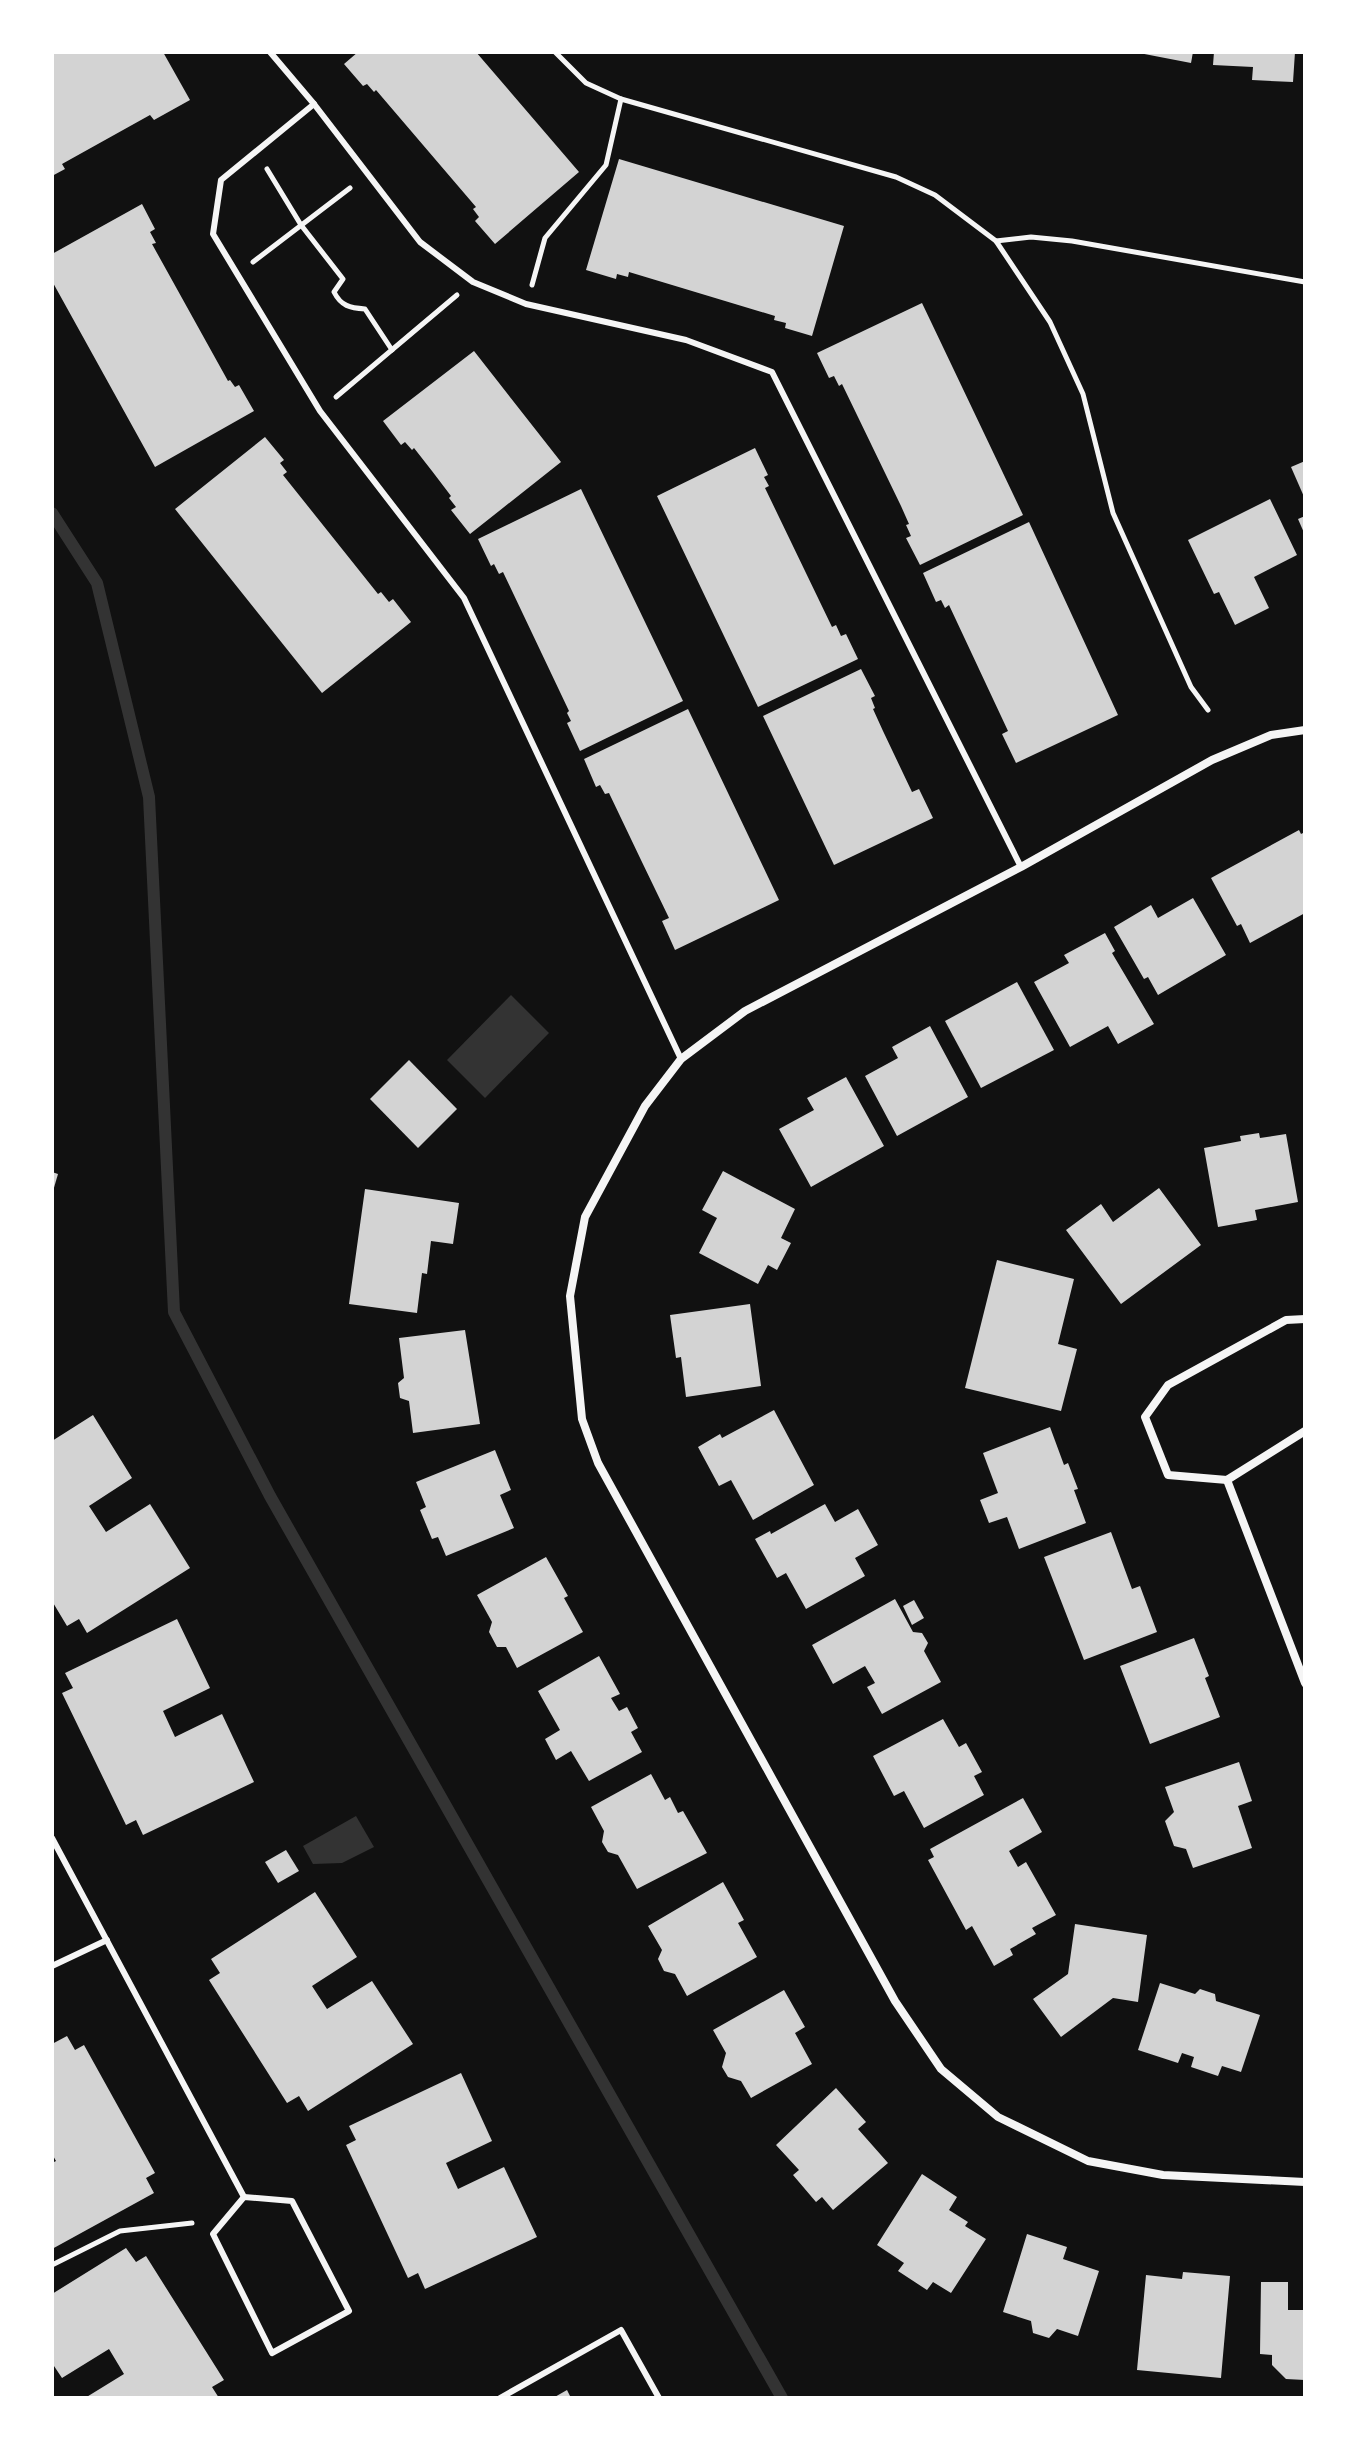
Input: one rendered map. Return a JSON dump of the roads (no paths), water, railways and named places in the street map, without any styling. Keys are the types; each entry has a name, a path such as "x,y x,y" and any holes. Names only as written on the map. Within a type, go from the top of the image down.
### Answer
{"street":[{"path":"1305,730 1271,735 1212,760 1021,867 745,1011 681,1059 645,1106 585,1217 570,1296 582,1419 598,1463 895,2001 941,2069 998,2117 1088,2161 1163,2175 1305,2182"},
{"path":"1305,1319 1286,1320 1168,1385 1145,1417 1168,1475 1227,1480 1305,1431"},
{"path":"1227,1480 1305,1683"}],"lane":[{"path":"270,52 420,242 473,282 526,304 686,340 772,372 1021,867"},
{"path":"314,104 221,180 213,234 320,411 464,598 681,1059"},
{"path":"52,1838 244,2197"},
{"path":"52,1966 107,1940"},
{"path":"244,2197 292,2201 349,2311 272,2353 213,2234 244,2197"},
{"path":"500,2398 621,2330 659,2398"}],"waterway":[{"path":"52,513 97,583 149,797 174,1312 270,1496 782,2398"}]}
